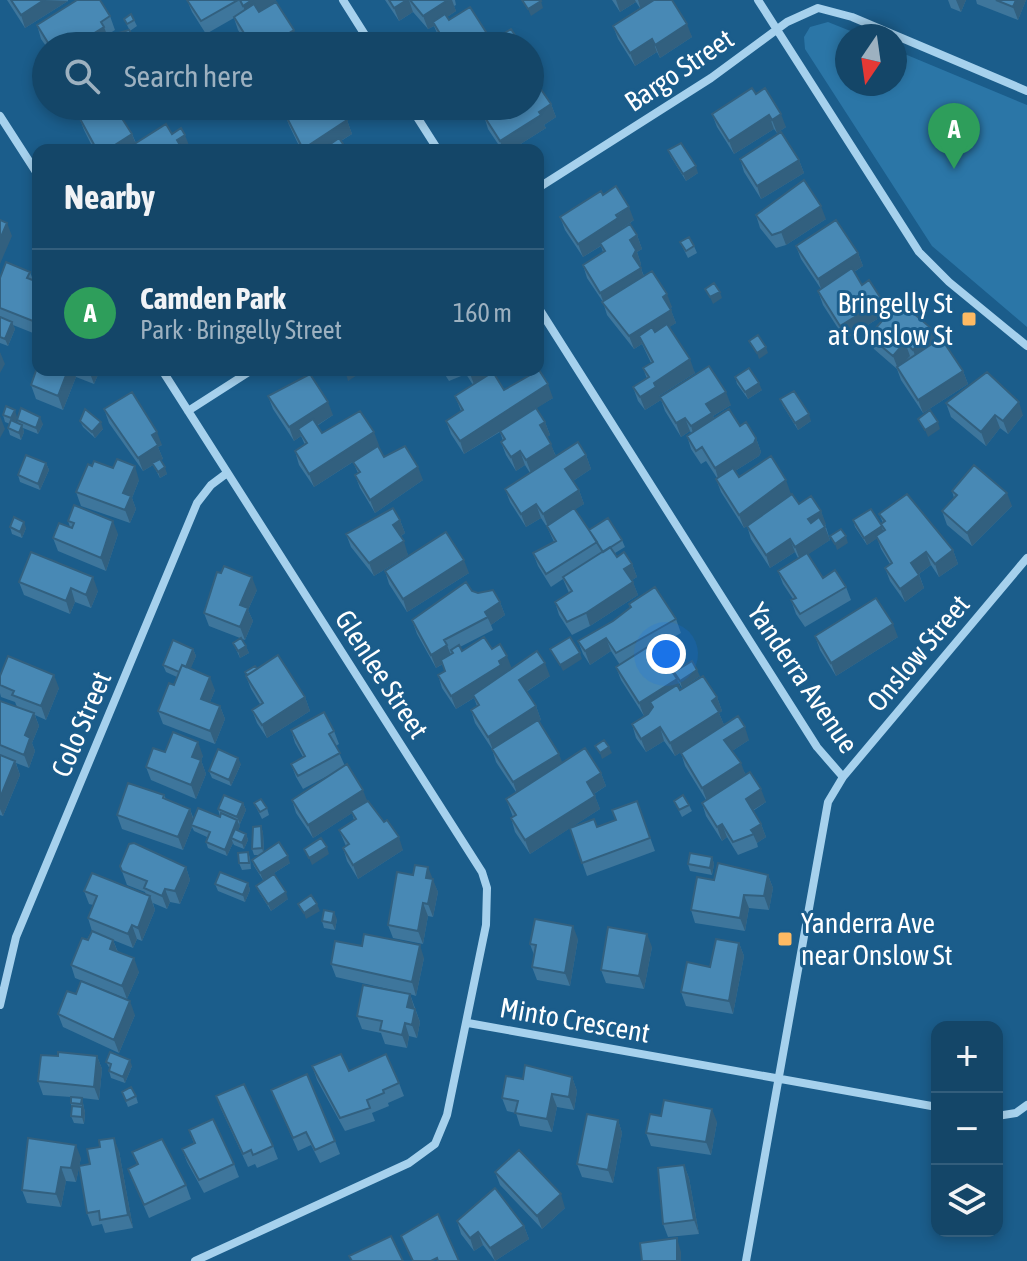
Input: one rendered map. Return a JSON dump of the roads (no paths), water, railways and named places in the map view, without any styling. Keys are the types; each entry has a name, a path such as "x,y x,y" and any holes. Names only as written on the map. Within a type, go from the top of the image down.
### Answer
{"street":[{"path":"343,0 363,32"},
{"path":"758,0 919,252 949,282 1027,346"},
{"name":"Bargo Street","path":"544,184 711,78 799,14 826,8 1027,91"},
{"path":"0,117 32,166"},
{"path":"419,120 434,144"},
{"name":"Yanderra Avenue","path":"544,316 817,747 843,777 831,795 824,818 746,1261"},
{"name":"Glenlee Street","path":"166,376 482,872 487,888 486,925 468,1023"},
{"path":"188,411 243,376"},
{"name":"Colo Street","path":"0,1005 16,937 197,503 211,485 227,473"},
{"name":"Onslow Street","path":"843,777 1027,558"},
{"name":"Minto Crescent","path":"195,1261 423,1155 443,1130 468,1023 931,1106"},
{"path":"1003,1115 1016,1113 1027,1105"}],"place":[{"name":"Camden Park","path":"954,169"},
{"name":"Bringelly St at Onslow St","path":"969,319"},
{"name":"Yanderra Ave near Onslow St","path":"785,939"}]}
